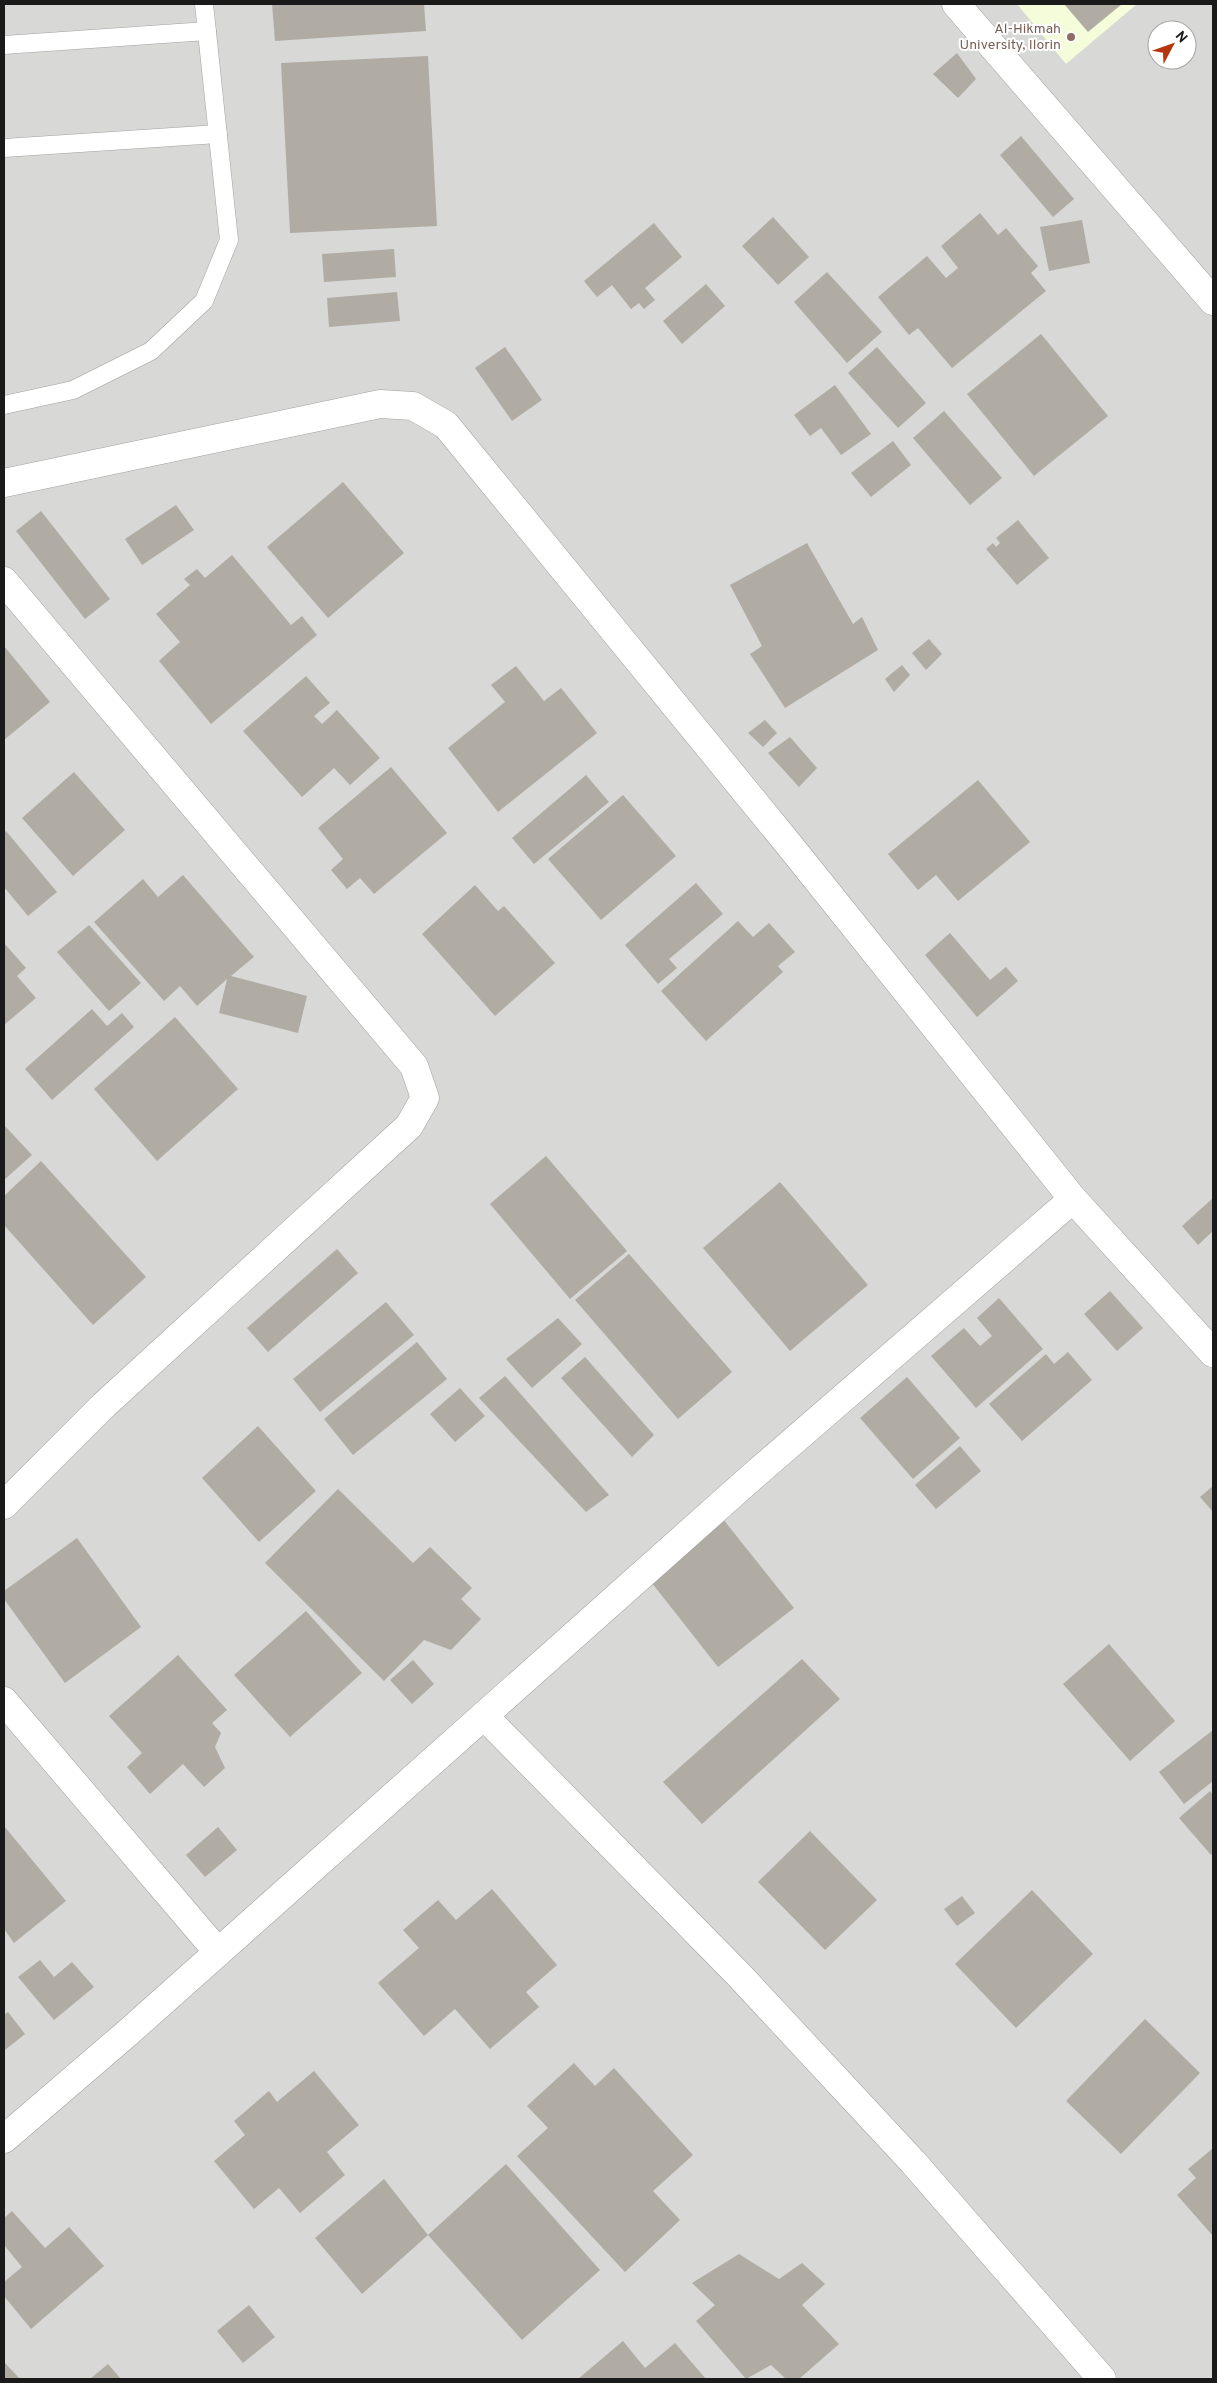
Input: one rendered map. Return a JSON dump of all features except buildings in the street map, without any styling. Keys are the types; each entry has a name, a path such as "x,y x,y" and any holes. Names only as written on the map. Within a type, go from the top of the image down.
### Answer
{"street":[{"path":"956,4 1213,301"},
{"path":"4,483 380,404 413,406 446,425 796,854 1073,1199 1213,1353"},
{"path":"4,581 414,1066 425,1098 409,1126 104,1405 4,1505"},
{"path":"4,2139 218,1952 753,1476 1073,1199"},
{"path":"4,1701 218,1952"},
{"path":"484,1716 746,1982 913,2162 1102,2379"}],"lane":[{"path":"4,405 73,390 151,350 204,301 229,240 204,4"},
{"path":"4,45 207,31"},
{"path":"4,148 218,134"}],"shaded area":[{"path":"4,4 1213,4 1213,2379 4,2379"},
{"name":"Al-Hikmah University, Ilorin","path":"1017,4 1137,4 1066,64"}],"place":[{"name":"Al-Hikmah University, Ilorin","path":"1071,37"}]}
